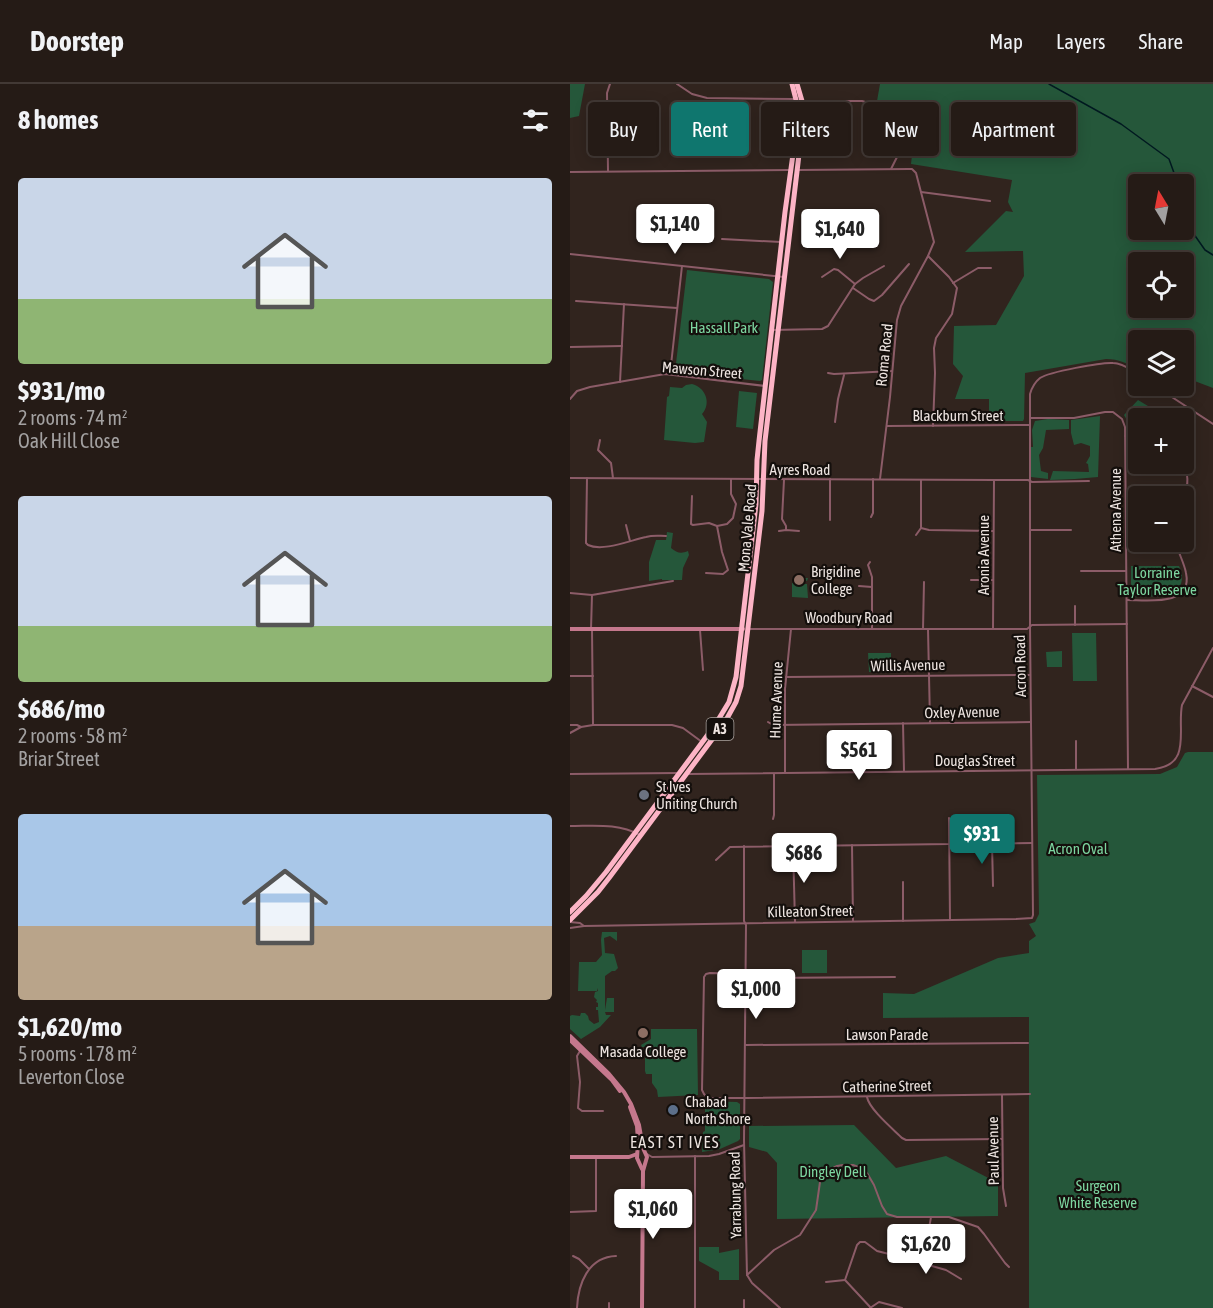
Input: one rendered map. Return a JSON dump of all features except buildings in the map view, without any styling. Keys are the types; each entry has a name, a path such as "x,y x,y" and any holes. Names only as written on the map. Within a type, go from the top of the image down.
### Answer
{"highway":[{"name":"Mona Vale Road","path":"792,84 799,100"},
{"name":"Mona Vale Road","path":"781,276 781,242 803,121 797,84"},
{"name":"Mona Vale Road","path":"760,479 794,170"},
{"name":"Mona Vale Road","path":"570,912 597,883 686,774 725,722 736,702 742,679 746,629 761,520 757,460 765,386 775,330"},
{"name":"Mona Vale Road","path":"570,921 603,885 724,711 734,688 746,629"}],"main road":[{"name":"Woodbury Road","path":"570,629 746,629"},
{"path":"570,1038 612,1080 625,1098 637,1126 638,1157 643,1171"},
{"path":"570,1038 609,1074 624,1092 638,1119 641,1143 645,1153 642,1308"},
{"path":"638,1157 641,1151 645,1153"},
{"path":"570,1157 638,1157"},
{"path":"638,1157 642,1162 645,1160"}],"street":[{"path":"608,171 610,84"},
{"path":"677,84 692,94 707,98 784,98 866,102"},
{"path":"570,172 891,169 898,156"},
{"name":"Roma Road","path":"880,479 897,320 901,306 934,242 915,171 891,169"},
{"path":"921,192 990,201"},
{"path":"722,238 781,242"},
{"path":"570,254 781,276"},
{"path":"928,256 957,288 952,314 936,338 934,348 933,426"},
{"path":"853,288 874,300 882,295 909,264"},
{"path":"670,375 682,266"},
{"path":"775,330 822,329 828,326 855,284 884,266"},
{"path":"953,283 978,268 991,268"},
{"path":"822,277 834,269 855,284"},
{"path":"576,301 677,308"},
{"path":"620,382 624,304"},
{"path":"570,347 622,346"},
{"name":"Acron Road","path":"1033,915 1030,394 1039,378 1048,374 1114,363 1128,368"},
{"path":"828,373 892,371"},
{"name":"Mawson Street","path":"570,399 583,389 665,374 765,386"},
{"path":"835,422 844,374"},
{"path":"1170,396 1213,424"},
{"name":"Athena Avenue","path":"1030,418 1074,418 1113,412 1122,419 1125,427 1128,769"},
{"name":"Blackburn Street","path":"887,426 1030,425"},
{"path":"600,440 598,450 610,463 613,478"},
{"name":"Ayres Road","path":"570,478 1089,481"},
{"path":"587,478 586,543 588,546 602,547 650,536 666,536"},
{"path":"692,496 691,524 709,523 717,526 727,524 733,519 736,504 731,494 731,479"},
{"path":"784,479 782,519 786,530"},
{"path":"830,479 830,520"},
{"path":"871,517 873,479"},
{"path":"916,536 921,528 921,480"},
{"name":"Aronia Avenue","path":"993,629 994,480"},
{"path":"626,525 630,541"},
{"path":"706,573 723,574 728,570 717,526"},
{"path":"921,528 993,531"},
{"path":"1030,530 1071,530"},
{"path":"779,531 799,531"},
{"path":"1127,600 1166,600 1176,597 1183,591 1187,577 1178,552"},
{"path":"870,562 868,565 872,577 872,628"},
{"path":"1081,571 1126,571"},
{"path":"570,593 592,595 673,580"},
{"path":"971,580 993,580"},
{"path":"923,629 924,582"},
{"path":"859,586 872,587"},
{"path":"592,595 593,725"},
{"path":"1075,606 1075,625"},
{"name":"Woodbury Road","path":"746,629 1027,629 1032,625 1127,624"},
{"name":"Hume Avenue","path":"785,773 786,676 791,629"},
{"path":"928,629 930,722"},
{"path":"700,630 703,670"},
{"path":"1213,648 1192,687 1213,697"},
{"name":"Willis Avenue","path":"786,676 1030,675"},
{"path":"570,676 593,676"},
{"name":"Douglas Street","path":"686,774 1165,768 1178,757 1182,705 1192,687"},
{"name":"Oxley Avenue","path":"768,722 773,725 785,725 1031,722"},
{"path":"903,723 904,771"},
{"path":"570,725 581,727"},
{"path":"570,733 581,727 593,725 675,725 702,742"},
{"path":"1076,741 1076,769"},
{"path":"570,774 679,773"},
{"path":"773,819 774,774"},
{"path":"949,818 950,920"},
{"path":"570,826 614,826 638,834"},
{"path":"716,860 730,847 962,842"},
{"path":"975,844 1032,843"},
{"path":"992,844 993,886"},
{"path":"852,845 853,921"},
{"name":"Yarrabung Road","path":"744,846 746,976 744,1145 747,1275"},
{"path":"793,846 795,922"},
{"path":"903,882 903,921"},
{"name":"Killeaton Street","path":"570,928 1028,919 1033,915"},
{"name":"Killeaton Street","path":"570,921 584,926"},
{"name":"Catherine Street","path":"746,976 706,975 704,977 703,1092 708,1098 1030,1094"},
{"path":"746,976 895,977"},
{"name":"Lawson Parade","path":"746,1045 1028,1043"},
{"path":"581,1050 577,1056 580,1082 578,1108 582,1111 603,1111"},
{"name":"Paul Avenue","path":"1002,1095 1006,1206"},
{"path":"867,1097 867,1101 873,1108 906,1140 1002,1139"},
{"path":"645,1153 652,1156 695,1156 719,1154 744,1145"},
{"path":"570,1212 596,1211 596,1156"},
{"path":"645,1160 652,1156"},
{"path":"695,1156 695,1308"},
{"path":"780,1308 752,1283 747,1275 774,1250 800,1235 816,1210 822,1177 837,1166 854,1165 864,1169 874,1185 882,1206 891,1216 949,1217 978,1227 1009,1267"},
{"path":"897,1256 921,1241 931,1216"},
{"path":"845,1280 860,1242 865,1242 877,1251 946,1270 961,1279"},
{"path":"573,1256 579,1258 589,1269"},
{"path":"577,1308 578,1291 589,1269 605,1258 616,1256"},
{"path":"826,1282 845,1280"},
{"path":"845,1280 871,1308 879,1302 902,1308"},
{"path":"744,1300 744,1308"},
{"path":"609,1303 609,1308"}],"green space":[{"path":"570,84 585,84 579,116 570,118"},
{"path":"880,84 1213,84 1213,388 1194,381 1194,330 1128,330 1128,365 1106,359 1025,373 1023,421 989,421 989,399 955,399 963,376 953,364 954,326 996,325 1024,276 1023,251 965,252 1006,211 1013,212 1008,202 1012,180 911,164 912,156 939,156 939,102 877,101"},
{"name":"Hassall Park","path":"687,270 769,279 773,282 762,380 675,372"},
{"path":"692,384 704,392 707,400 702,414 707,422 704,442 664,440 667,397 670,387 682,388"},
{"path":"739,391 757,393 753,429 736,427"},
{"path":"1138,400 1151,408 1131,408"},
{"path":"1128,411 1128,422 1124,415"},
{"path":"1100,416 1098,477 1050,480 1053,471 1089,472 1086,463 1090,456 1090,446 1081,443 1074,445 1071,420"},
{"path":"1069,420 1069,429 1046,430 1043,448 1039,455 1041,471 1048,473 1048,479 1031,477 1032,430 1035,421"},
{"path":"667,532 673,533 671,548 683,553 688,551 682,580 649,581 649,562 656,540 666,540"},
{"name":"Lorraine Taylor Reserve","path":"1131,566 1179,566 1182,575 1181,584 1173,594 1168,596 1134,597 1131,594"},
{"path":"808,578 807,581 803,580 802,584 807,584 808,598 792,597 792,583"},
{"path":"1072,633 1096,633 1097,681 1073,681"},
{"path":"1062,651 1062,667 1047,667 1046,652"},
{"path":"868,653 891,653 891,672 869,672"},
{"path":"1213,752 1213,1308 1029,1308 1029,1017 883,1018 883,993 914,994 998,958 1029,953 1029,941 1036,936 1029,924 1035,922 1039,914 1037,775 1160,774 1177,767 1185,753"},
{"path":"602,932 617,932 617,941 610,936 604,938 605,953 614,954 618,968 605,976 605,1010 607,998 614,998 614,1012 605,1012 606,1015 611,1015 600,1027 581,1039 570,1029 570,1016 580,1016 581,1013 585,1013 594,1024 599,1022 598,1010 596,1010 598,1003 594,997 595,992 598,991 597,988 597,991 578,991 579,962 596,962 602,955"},
{"path":"802,950 827,950 827,973 802,973"},
{"path":"651,1029 697,1029 698,1095 658,1097 657,1090 652,1083 652,1074 646,1074 645,1071 645,1058 650,1050 641,1045 651,1039"},
{"path":"705,1101 740,1104 740,1139 738,1141 720,1149 702,1152"},
{"name":"Dingley Dell","path":"854,1125 896,1168 946,1156 998,1183 998,1216 777,1219 777,1163 767,1152 749,1147 749,1126"},
{"path":"699,1247 719,1247 719,1253 739,1249 739,1280 719,1280 719,1272 699,1261"}],"waterway":[{"path":"1049,84 1121,124 1169,159 1174,174"},
{"path":"1194,234 1205,250 1213,255"}],"place":[{"name":"Brigidine College","path":"799,580"},
{"name":"St Ives Uniting Church","path":"644,795"},
{"name":"Masada College","path":"643,1033"},
{"name":"Chabad North Shore","path":"673,1110"}],"district":[{"name":"EAST ST IVES","path":"675,1142"}],"park label":[{"name":"Acron Oval","path":"1078,848"},
{"name":"Surgeon White Reserve","path":"1098,1194"}]}
